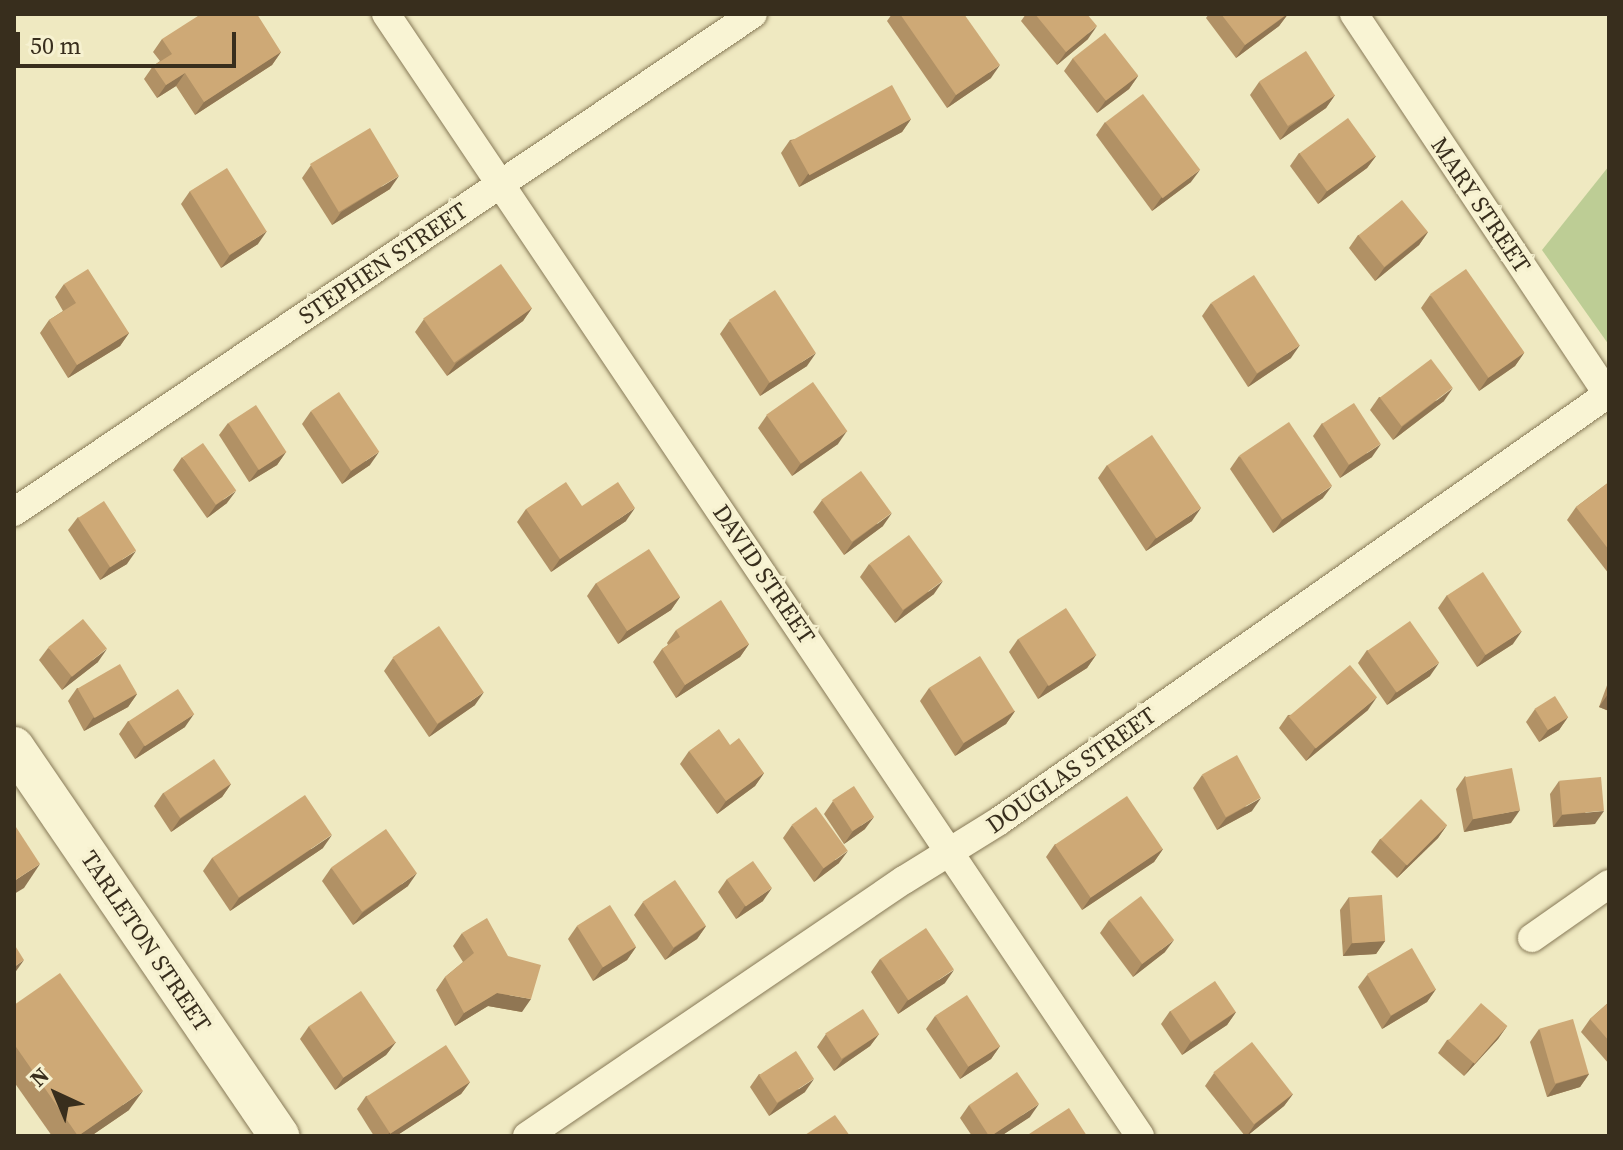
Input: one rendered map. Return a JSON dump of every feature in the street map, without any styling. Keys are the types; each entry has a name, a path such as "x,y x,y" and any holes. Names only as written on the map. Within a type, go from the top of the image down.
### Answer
{"main road":[{"name":"TARLETON STREET","path":"14,747 279,1136"}],"street":[{"name":"DAVID STREET","path":"386,14 1140,1136"},
{"name":"STEPHEN STREET","path":"14,512 753,14"},
{"name":"MARY STREET","path":"1354,14 1608,395"},
{"name":"DOUGLAS STREET","path":"527,1136 950,852 1608,395"},
{"path":"1532,938 1609,884"}],"green space":[{"path":"1609,166 1609,345 1542,250"}],"building":[{"path":"201,14 257,14 281,52 204,102 185,73 166,85 153,66 172,54 162,39"},
{"path":"900,14 964,14 1000,65 956,95"},
{"path":"1035,14 1087,14 1097,26 1066,52"},
{"path":"1221,14 1287,14 1245,45"},
{"path":"1105,33 1138,76 1106,101 1073,58"},
{"path":"1306,51 1335,95 1288,126 1259,81"},
{"path":"892,85 911,119 809,175 791,141"},
{"path":"1143,94 1200,170 1163,198 1105,122"},
{"path":"1348,118 1376,156 1327,191 1299,153"},
{"path":"370,128 399,176 339,212 310,164"},
{"path":"227,168 267,232 229,255 190,191"},
{"path":"1402,200 1428,232 1384,267 1358,235"},
{"path":"501,264 532,308 454,363 423,318"},
{"path":"88,269 129,333 77,365 49,320 76,303 64,284"},
{"path":"1466,269 1525,353 1488,378 1430,294"},
{"path":"1254,275 1300,345 1257,373 1211,303"},
{"path":"775,290 816,353 770,383 729,320"},
{"path":"1431,359 1453,388 1402,426 1380,398"},
{"path":"813,382 847,431 801,464 766,415"},
{"path":"339,392 379,452 351,471 311,411"},
{"path":"1354,403 1381,444 1349,465 1322,424"},
{"path":"256,405 286,452 259,470 228,423"},
{"path":"1289,422 1332,486 1282,519 1239,456"},
{"path":"1152,435 1201,508 1156,538 1107,465"},
{"path":"203,443 236,491 216,505 183,457"},
{"path":"861,471 892,513 852,542 821,500"},
{"path":"566,482 582,506 618,482 635,508 560,559 526,509"},
{"path":"1609,482 1609,550 1576,507"},
{"path":"104,501 136,550 110,567 78,518"},
{"path":"909,535 943,581 903,610 869,564"},
{"path":"649,549 680,597 627,631 596,583"},
{"path":"1483,572 1522,632 1486,655 1447,595"},
{"path":"721,600 749,644 685,685 662,649 680,637 676,630"},
{"path":"1066,608 1096,655 1049,686 1018,639"},
{"path":"83,619 107,649 72,677 48,647"},
{"path":"1410,621 1439,663 1397,693 1367,651"},
{"path":"439,626 484,692 437,724 393,657"},
{"path":"980,656 1014,711 964,743 929,688"},
{"path":"120,664 137,693 95,718 78,688"},
{"path":"1350,665 1377,697 1316,749 1289,716"},
{"path":"178,689 194,714 145,746 129,721"},
{"path":"1555,696 1568,717 1548,730 1535,709"},
{"path":"719,729 730,745 739,738 764,773 726,801 689,751"},
{"path":"1237,755 1261,798 1226,817 1202,774"},
{"path":"214,759 231,784 180,818 163,793"},
{"path":"1512,768 1520,810 1473,819 1465,777"},
{"path":"1601,777 1604,811 1562,815 1559,781"},
{"path":"854,786 874,817 852,831 832,800"},
{"path":"305,795 332,835 239,897 212,858"},
{"path":"1127,796 1163,849 1091,898 1055,845"},
{"path":"1421,799 1447,825 1407,865 1381,839"},
{"path":"816,807 848,851 823,868 792,825"},
{"path":"14,824 40,864 14,881"},
{"path":"386,829 417,873 362,912 331,867"},
{"path":"753,861 772,888 746,906 727,879"},
{"path":"675,880 706,926 673,947 643,902"},
{"path":"1382,895 1385,941 1352,943 1349,897"},
{"path":"1141,896 1174,940 1142,964 1109,920"},
{"path":"610,905 636,947 603,967 577,926"},
{"path":"487,918 508,956 541,965 531,999 497,993 464,1013 445,977 474,953 462,933"},
{"path":"926,928 954,969 908,1000 880,959"},
{"path":"14,944 24,960 14,967"},
{"path":"1412,948 1436,990 1391,1016 1367,974"},
{"path":"60,973 143,1091 78,1136 14,1044 14,1005"},
{"path":"1215,981 1236,1012 1191,1042 1170,1011"},
{"path":"361,991 396,1042 343,1078 309,1026"},
{"path":"967,995 1000,1046 968,1067 935,1016"},
{"path":"1609,1002 1609,1041 1590,1019"},
{"path":"1481,1003 1507,1026 1475,1064 1448,1041"},
{"path":"863,1009 879,1034 842,1059 825,1034"},
{"path":"1573,1019 1589,1074 1555,1083 1539,1029"},
{"path":"1252,1042 1293,1094 1254,1124 1213,1072"},
{"path":"446,1045 470,1082 390,1134 366,1097"},
{"path":"796,1051 814,1079 777,1103 759,1075"},
{"path":"1017,1072 1039,1104 989,1136 969,1105"},
{"path":"1069,1108 1087,1136 1026,1136"},
{"path":"835,1115 850,1136 805,1135"}]}
